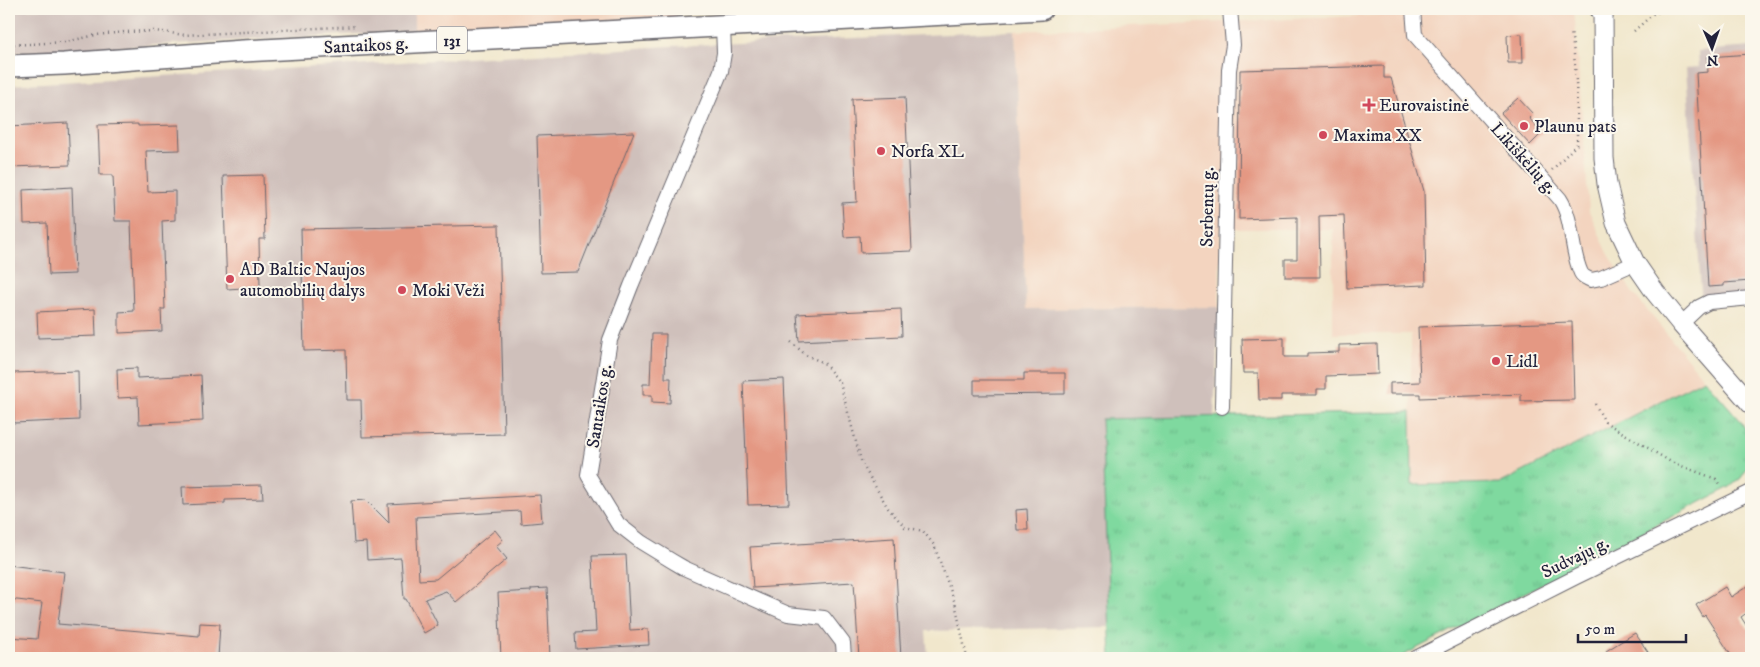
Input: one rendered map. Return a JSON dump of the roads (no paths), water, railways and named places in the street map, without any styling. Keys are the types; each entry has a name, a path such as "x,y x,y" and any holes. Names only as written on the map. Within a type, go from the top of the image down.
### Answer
{"main road":[{"name":"Santaikos g.","path":"9,66 71,64 243,51 723,26 776,16 1042,9"}],"street":[{"name":"Serbentų g.","path":"1222,407 1229,70 1233,45 1230,9"},
{"name":"Likiškėlių g.","path":"1413,9 1415,35 1565,206 1582,274 1591,280 1601,278 1635,263"},
{"path":"1602,9 1604,132 1607,184 1616,223 1635,263 1681,324 1751,404"},
{"name":"Santaikos g.","path":"723,26 724,53 721,71 610,340 588,475 618,524 641,542 684,568 788,614 824,618 843,643 844,658"},
{"path":"1681,324 1698,307 1709,302 1751,298"},
{"name":"Sudvajų g.","path":"1416,658 1576,577 1751,492"}],"place":[{"name":"Eurovaistinė","path":"1369,105"},
{"name":"Plaunu pats","path":"1524,126"},
{"name":"Maxima XX","path":"1323,135"},
{"name":"Norfa XL","path":"881,151"},
{"name":"AD Baltic Naujos automobilių dalys","path":"230,279"},
{"name":"Moki Veži","path":"402,290"},
{"name":"Lidl","path":"1496,361"}]}
